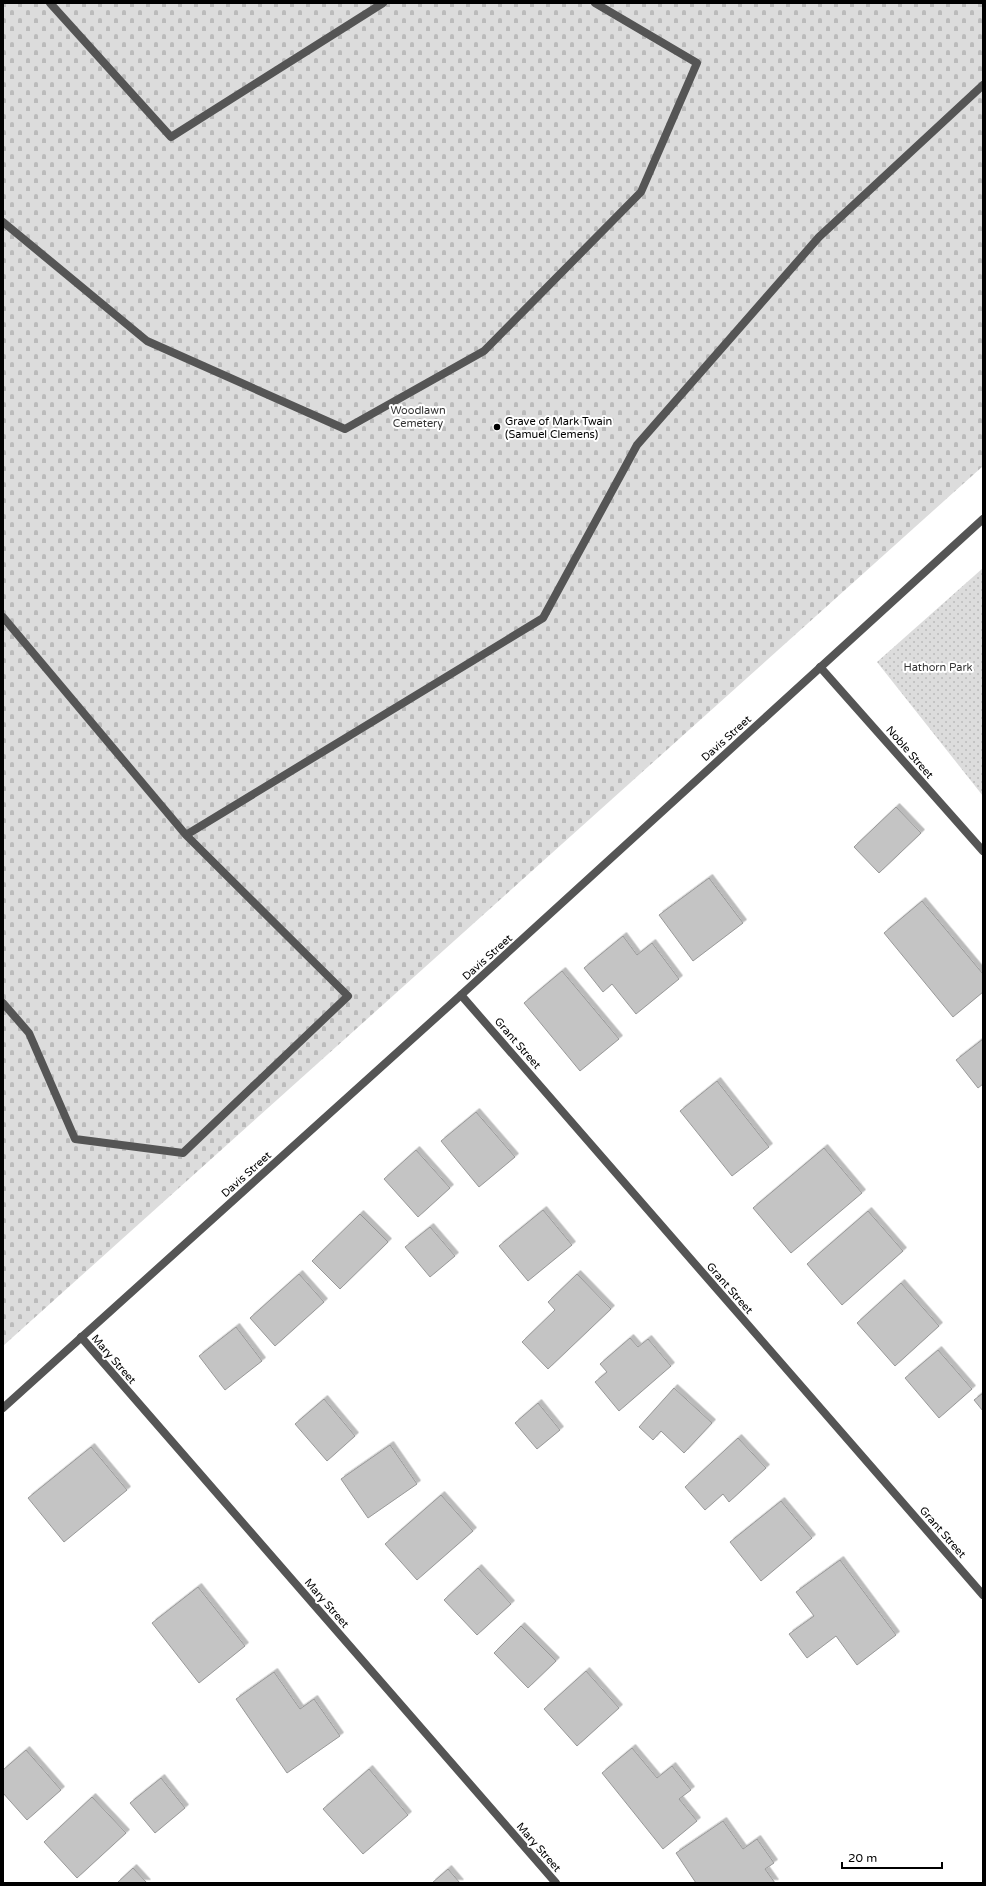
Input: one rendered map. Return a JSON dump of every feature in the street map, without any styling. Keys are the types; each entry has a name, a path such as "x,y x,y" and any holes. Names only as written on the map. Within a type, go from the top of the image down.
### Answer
{"street":[{"path":"50,3 172,137 383,3"},
{"path":"3,222 147,341 345,429 484,351 641,192 697,63 595,3"},
{"path":"186,834 543,618 637,445 819,237 983,85"},
{"name":"Davis Street","path":"3,1408 461,995 983,520"},
{"path":"3,617 186,834 348,996 183,1153 75,1139 29,1033 3,1003"},
{"name":"Noble Street","path":"820,667 983,851"},
{"name":"Grant Street","path":"461,995 983,1595"},
{"name":"Mary Street","path":"81,1337 556,1883"}],"green space":[{"name":"Woodlawn Cemetery","path":"3,3 983,3 983,466 3,1346"},
{"name":"Hathorn Park","path":"983,568 983,796 877,662"}],"building":[{"path":"896,807 921,833 879,873 854,847"},
{"path":"709,878 743,923 693,961 659,915"},
{"path":"922,901 983,974 983,992 953,1017 884,933"},
{"path":"623,936 637,955 652,943 679,979 636,1014 612,984 603,992 584,968"},
{"path":"562,971 619,1039 580,1071 524,1003"},
{"path":"983,1039 983,1084 978,1088 956,1060"},
{"path":"717,1081 769,1147 732,1176 680,1111"},
{"path":"476,1112 515,1157 479,1187 441,1141"},
{"path":"824,1148 862,1193 791,1253 753,1208"},
{"path":"416,1150 450,1188 418,1217 384,1179"},
{"path":"543,1210 572,1245 528,1281 499,1246"},
{"path":"868,1211 903,1251 842,1305 807,1264"},
{"path":"360,1214 388,1242 340,1289 312,1261"},
{"path":"430,1227 455,1256 430,1277 405,1247"},
{"path":"299,1274 324,1302 275,1346 250,1318"},
{"path":"577,1274 611,1309 548,1369 522,1342 555,1310 548,1302"},
{"path":"901,1283 939,1326 895,1366 857,1323"},
{"path":"236,1327 262,1361 225,1390 199,1356"},
{"path":"630,1338 638,1347 648,1339 671,1366 619,1411 595,1382 607,1372 600,1364"},
{"path":"938,1350 972,1389 939,1418 905,1378"},
{"path":"674,1388 712,1423 684,1453 661,1431 653,1440 639,1427"},
{"path":"983,1393 983,1411 974,1400"},
{"path":"324,1399 355,1436 327,1461 295,1424"},
{"path":"538,1403 560,1430 537,1449 515,1423"},
{"path":"738,1438 766,1468 729,1502 723,1494 705,1510 685,1487"},
{"path":"390,1445 417,1484 368,1518 341,1479"},
{"path":"91,1447 127,1490 64,1542 28,1498"},
{"path":"441,1495 473,1531 417,1580 385,1544"},
{"path":"781,1501 812,1538 761,1581 730,1542"},
{"path":"840,1560 896,1635 857,1665 836,1636 807,1658 789,1634 814,1616 796,1592"},
{"path":"478,1568 511,1604 477,1635 444,1600"},
{"path":"198,1587 245,1646 199,1683 152,1623"},
{"path":"521,1626 556,1661 528,1688 494,1653"},
{"path":"586,1671 619,1708 577,1746 544,1709"},
{"path":"274,1672 300,1709 314,1699 340,1736 287,1773 236,1699"},
{"path":"632,1748 657,1778 672,1766 691,1790 679,1799 697,1821 663,1849 602,1773"},
{"path":"26,1750 61,1790 27,1820 3,1793 3,1770"},
{"path":"369,1769 408,1815 363,1854 323,1809"},
{"path":"161,1778 185,1808 155,1833 130,1803"},
{"path":"92,1797 126,1833 77,1878 44,1842"},
{"path":"723,1821 743,1849 757,1839 774,1863 765,1869 775,1883 696,1883 676,1853"},
{"path":"133,1868 147,1883 117,1883"},
{"path":"448,1869 460,1883 432,1883"}],"place":[{"name":"Grave of Mark Twain (Samuel Clemens)","path":"497,427"}]}
